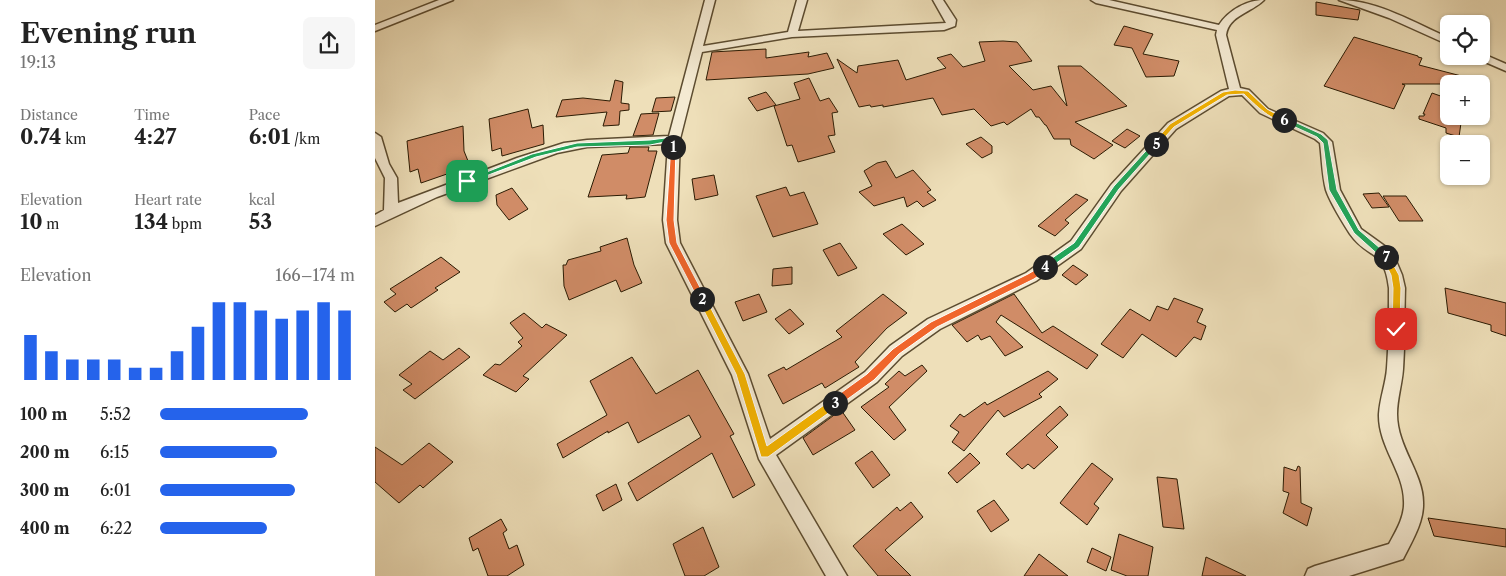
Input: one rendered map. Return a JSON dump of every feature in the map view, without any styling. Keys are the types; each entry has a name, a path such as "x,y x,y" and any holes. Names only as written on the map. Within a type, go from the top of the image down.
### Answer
{"street":[{"path":"375,28 448,0"},
{"path":"710,0 673,139 670,220 673,243 740,374 765,453 837,576"},
{"path":"792,34 801,0"},
{"path":"697,50 792,34 935,28 951,24 951,20 937,0"},
{"path":"1096,0 1221,28"},
{"path":"1235,92 1221,28 1225,21 1259,0"},
{"path":"1344,0 1392,16 1440,38"},
{"path":"1490,61 1506,68"},
{"path":"765,453 871,377 896,351 934,324 1031,276 1076,245 1116,188 1172,126 1225,94 1245,92 1265,110 1319,136 1326,142 1333,190 1356,232 1381,251 1389,260 1395,275 1397,288 1395,370 1388,414 1397,455 1409,480 1413,494 1414,501 1411,521 1396,552 1315,576"},
{"path":"375,137 383,164 391,178 391,212"},
{"path":"375,221 427,195 534,156 565,147 673,139"}],"building":[{"path":"1316,2 1360,10 1358,20 1316,15"},
{"path":"1124,26 1153,34 1143,54 1179,61 1174,76 1146,77 1132,48 1114,45"},
{"path":"1354,37 1418,56 1422,58 1419,65 1458,75 1440,75 1440,84 1402,84 1405,85 1394,109 1324,86"},
{"path":"979,42 1017,42 1032,61 1009,66 1033,90 1051,86 1067,106 1058,66 1081,66 1127,106 1075,122 1113,145 1094,159 1071,145 1070,139 1054,139 1046,125 1039,117 1036,117 1031,109 1007,125 1004,122 991,126 974,109 942,115 933,98 883,107 883,105 871,107 870,105 859,107 837,59 857,73 858,66 898,60 906,80 946,68 937,58 951,54 963,67 985,61"},
{"path":"766,49 766,58 809,52 808,57 827,53 834,68 808,74 706,80 712,52"},
{"path":"809,78 820,101 829,98 838,112 832,113 835,135 828,136 835,152 798,162 792,145 787,146 774,106 800,99 794,83"},
{"path":"615,80 623,82 621,103 629,104 629,110 620,111 619,125 603,126 607,112 556,117 562,100 583,98 610,101"},
{"path":"766,92 776,105 757,111 748,98"},
{"path":"1432,93 1440,96 1440,125 1461,125 1459,135 1446,133 1446,128 1419,119 1419,116 1424,116 1425,114 1423,114"},
{"path":"675,97 671,111 652,112 656,98"},
{"path":"528,109 532,128 543,125 544,144 502,156 501,148 492,151 489,119"},
{"path":"659,113 653,135 633,136 641,114"},
{"path":"463,126 464,151 470,166 421,183 418,169 410,172 407,141"},
{"path":"1127,129 1140,136 1125,148 1112,141"},
{"path":"981,137 992,146 992,153 982,158 966,144"},
{"path":"630,147 649,147 648,151 657,151 645,197 626,199 627,195 588,197 602,155 628,153"},
{"path":"886,161 896,178 913,170 931,190 927,192 936,200 923,207 917,201 907,207 904,197 874,206 859,192 872,186 864,171 877,163"},
{"path":"714,175 718,195 695,200 692,179"},
{"path":"786,187 790,196 804,192 818,224 773,237 756,196"},
{"path":"512,188 528,209 509,220 497,205 496,195"},
{"path":"1379,193 1389,207 1372,208 1363,194"},
{"path":"1076,194 1088,200 1065,220 1069,223 1055,236 1038,226"},
{"path":"1383,196 1406,196 1423,221 1399,221"},
{"path":"902,224 924,244 906,255 883,234"},
{"path":"627,238 634,265 642,283 621,292 616,280 569,300 564,286 563,265 566,265 568,260 601,251 600,247"},
{"path":"840,243 857,268 838,276 823,250"},
{"path":"441,257 460,272 435,288 438,290 411,308 407,304 395,312 384,302 396,294 390,289"},
{"path":"1073,265 1088,275 1076,285 1062,275"},
{"path":"792,267 792,284 772,286 773,269"},
{"path":"1445,288 1506,303 1506,336 1491,331 1491,325 1448,313"},
{"path":"759,294 767,312 743,321 735,302"},
{"path":"883,294 907,313 887,328 855,362 859,367 825,388 822,383 783,404 768,375 784,367 786,370 842,337 836,331"},
{"path":"1014,294 1042,333 1053,326 1098,355 1087,369 1001,315 996,322 1023,347 1005,356 990,336 981,340 978,335 967,342 952,325"},
{"path":"1174,298 1203,309 1197,322 1206,326 1201,340 1194,337 1176,357 1142,334 1123,358 1101,344 1130,309 1150,321 1157,306 1168,310"},
{"path":"790,309 804,324 789,334 775,319"},
{"path":"524,313 542,328 546,324 567,335 523,376 529,379 516,392 483,375 495,364 500,365 522,346 518,342 523,338 510,323"},
{"path":"459,348 470,357 415,399 403,390 412,384 399,375 430,351 443,360"},
{"path":"632,357 656,394 698,370 734,434 730,436 755,485 733,498 712,453 637,501 628,483 701,437 689,415 638,443 628,422 608,433 608,431 563,458 557,444 607,415 590,381"},
{"path":"922,365 927,371 889,407 906,430 894,440 861,407 889,387 885,384 899,371 905,376"},
{"path":"1048,371 1058,379 1039,394 1042,397 1004,417 998,410 964,451 952,442 959,432 950,426 960,414 964,417 985,402 987,405"},
{"path":"1060,406 1068,415 1046,435 1058,447 1034,469 1028,464 1022,469 1006,454"},
{"path":"841,410 855,430 813,455 803,438"},
{"path":"429,443 453,462 423,488 420,485 399,503 375,482 375,447 402,465"},
{"path":"872,451 890,475 873,488 855,463"},
{"path":"970,453 980,463 957,483 948,473"},
{"path":"1092,463 1113,479 1094,504 1099,508 1087,525 1060,503"},
{"path":"1298,466 1300,467 1301,503 1312,508 1307,526 1283,513 1289,493 1283,491 1284,467 1296,471"},
{"path":"1157,477 1177,479 1184,529 1163,527"},
{"path":"616,484 622,500 603,511 596,495"},
{"path":"994,500 1009,520 991,532 977,511"},
{"path":"911,502 923,517 885,550 911,576 878,576 853,546 897,507 900,511"},
{"path":"1428,518 1506,529 1506,547 1434,536"},
{"path":"501,519 507,530 503,533 509,549 517,545 524,565 507,576 488,576 478,548 473,551 469,538"},
{"path":"703,527 719,567 704,576 685,576 673,544"},
{"path":"1119,534 1153,547 1148,576 1127,576 1111,570"},
{"path":"1092,548 1111,557 1106,571 1087,562"},
{"path":"1039,554 1068,576 1024,576"},
{"path":"1206,557 1246,576 1202,576"}],"route":[{"path":"467,181 534,156 565,147 673,139 670,220 673,243 740,374 765,453 871,377 896,351 934,324 1031,276 1076,245 1116,188 1172,126 1225,94 1235,92 1245,92 1265,110 1319,136 1326,142 1329,151 1333,190 1356,232 1381,251 1389,260 1395,275 1397,288 1396,329"}]}
